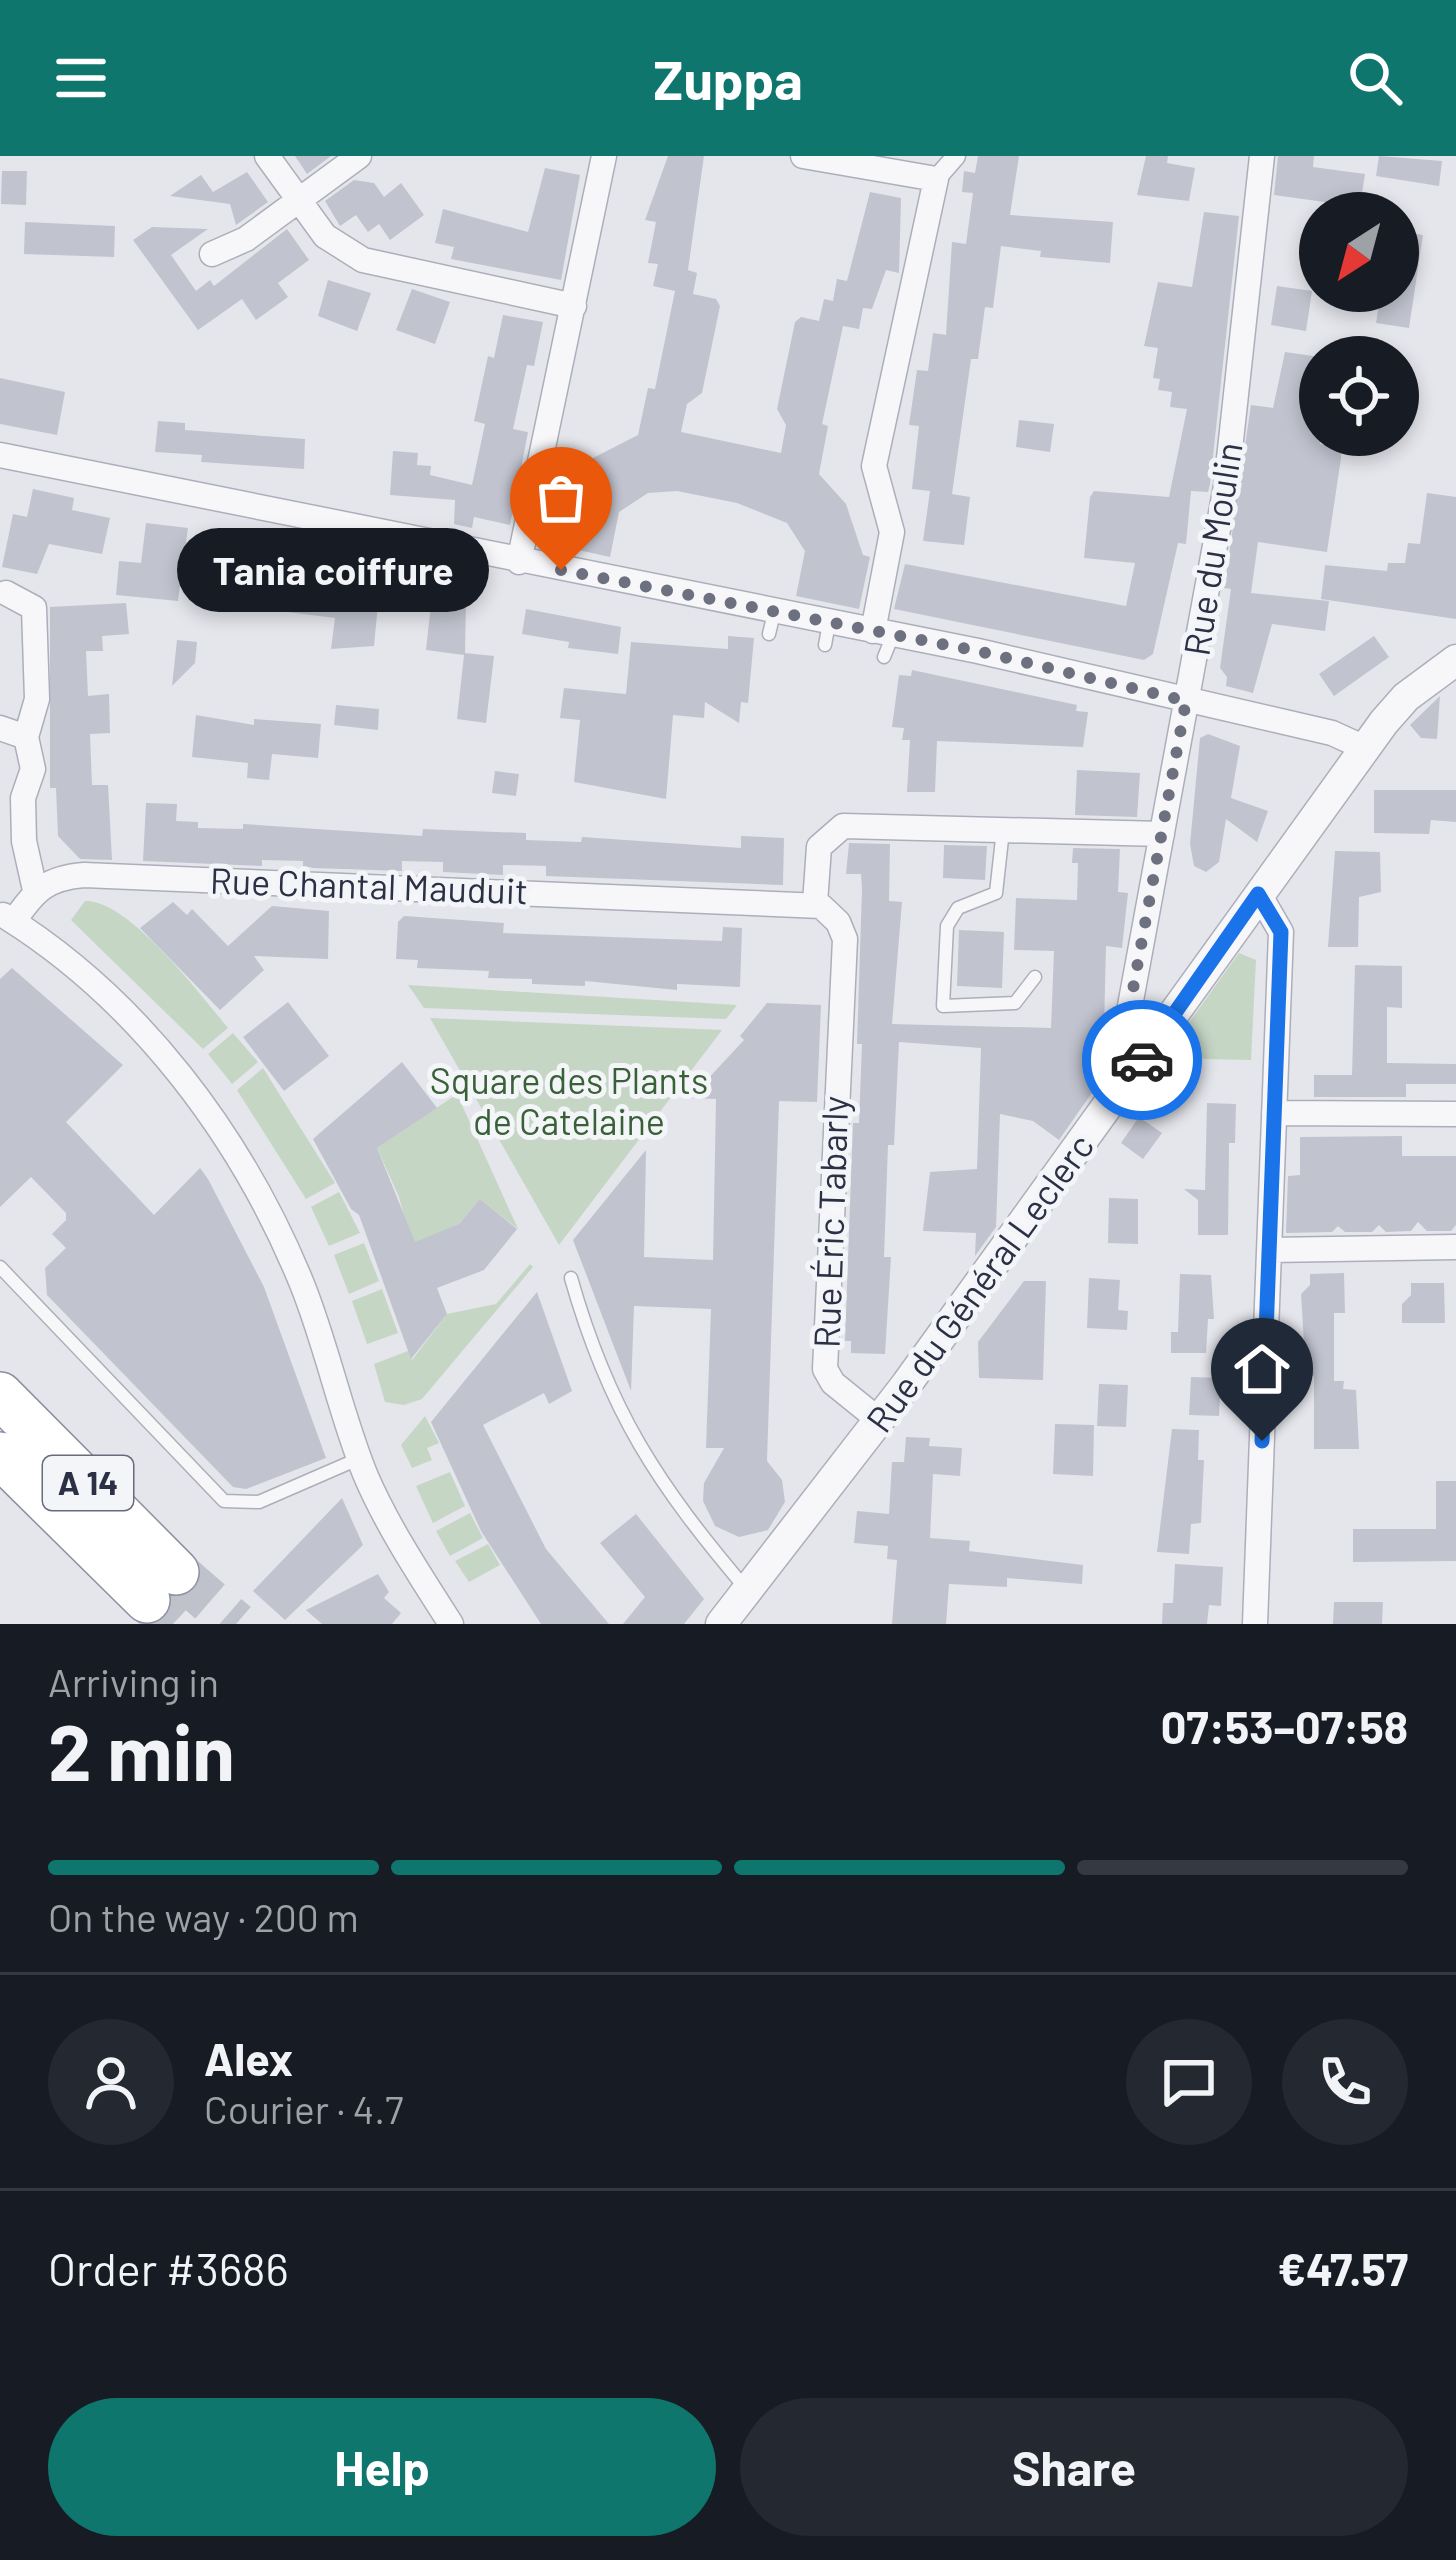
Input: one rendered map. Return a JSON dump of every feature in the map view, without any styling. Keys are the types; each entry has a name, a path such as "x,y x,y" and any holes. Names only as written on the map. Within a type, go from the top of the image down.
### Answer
{"highway":[{"name":"A 14","path":"0,1395 161,1586 0,1455"}],"street":[{"path":"267,156 325,236 364,260 574,306"},
{"path":"212,254 246,238 359,156"},
{"path":"519,562 574,306 600,156"},
{"path":"803,156 936,178"},
{"path":"884,641 892,532 874,466 936,178 956,156"},
{"name":"Rue du Moulin","path":"1127,1081 1120,1060 1223,502 1262,156"},
{"path":"0,454 519,562 772,623 1186,701 1332,733 1365,748"},
{"path":"5,593 34,608 37,699 26,737 33,769 23,798 24,841 35,890 7,917 105,994 153,1043 231,1147 271,1214 303,1286 361,1458 451,1624"},
{"name":"Rue du Général Leclerc","path":"721,1624 880,1421 1365,748 1406,697 1456,660"},
{"path":"0,728 26,737"},
{"path":"815,903 820,847 843,826 1162,834"},
{"name":"Rue Chantal Mauduit","path":"35,890 53,878 84,875 815,903"},
{"path":"1255,1624 1281,932 1258,894"},
{"name":"Rue Éric Tabarly","path":"815,903 833,915 845,939 825,1369 833,1383 880,1421"},
{"path":"1274,1113 1456,1114"},
{"path":"1269,1250 1456,1247"}],"lane":[{"path":"1003,830 996,893 958,908 947,926 943,1006 1015,1003 1035,977"},
{"path":"0,1268 224,1501 259,1502 361,1458"},
{"path":"571,1278 621,1418 684,1516 748,1591"}],"green space":[{"path":"85,901 122,915 142,932 228,1028 203,1049 71,920"},
{"path":"1239,953 1256,960 1251,1060 1204,1059 1177,1039"},
{"path":"408,985 737,1005 726,1019 424,1008"},
{"name":"Square des Plants de Catelaine","path":"430,1018 722,1030 559,1245"},
{"path":"233,1033 258,1062 232,1084 208,1054"},
{"path":"263,1068 335,1183 306,1199 237,1090"},
{"path":"457,1094 518,1229 480,1199 459,1224 412,1246 399,1197 377,1148"},
{"path":"339,1192 360,1233 329,1246 311,1207"},
{"path":"364,1243 379,1281 349,1294 334,1255"},
{"path":"530,1264 533,1267 422,1399 404,1405 385,1402 374,1364 408,1351 412,1360 447,1314 496,1304"},
{"path":"382,1289 398,1333 367,1344 352,1301"},
{"path":"425,1416 439,1443 427,1448 432,1460 412,1468 401,1445"},
{"path":"450,1472 465,1506 433,1523 416,1486"},
{"path":"470,1513 483,1538 450,1556 436,1531"},
{"path":"488,1544 500,1565 469,1582 455,1561"}],"building":[{"path":"295,156 331,156 307,174"},
{"path":"668,156 704,156 688,270 697,273 693,294 716,299 720,306 702,393 687,404 681,432 781,453 786,425 777,409 795,322 801,317 819,321 824,299 833,301 837,279 847,281 870,192 901,198 899,273 886,270 872,309 863,308 859,329 843,326 822,424 828,426 819,474 846,504 863,555 870,557 859,609 796,596 805,551 787,523 737,503 677,491 648,493 619,512 610,557 547,543 549,533 542,532 551,491 564,492 593,458 638,435 648,388 655,389 675,291 653,286 658,264 648,263 656,222 645,220"},
{"path":"978,156 1019,156 1010,215 1113,222 1110,263 1040,257 1041,251 1001,246 993,308 985,307 978,359 971,359 952,494 970,497 964,545 923,541 930,491 912,489 919,426 909,425 917,370 928,371 933,333 946,335 952,242 966,244 973,193 962,192 964,171 975,173"},
{"path":"1146,156 1168,156 1167,163 1195,168 1189,201 1137,195"},
{"path":"1278,156 1314,156 1313,167 1365,174 1362,192 1299,192 1299,198 1274,195"},
{"path":"1379,156 1442,161 1439,186 1376,176"},
{"path":"545,168 580,175 561,280 451,259 454,247 435,243 443,209 528,232"},
{"path":"2,171 27,171 26,205 1,204"},
{"path":"247,172 268,202 236,225 230,204 170,196 201,175 213,192"},
{"path":"354,180 374,183 384,197 401,183 424,215 390,240 379,224 368,232 356,215 340,226 325,201"},
{"path":"1204,212 1239,216 1210,484 1208,492 1191,491 1186,544 1178,543 1153,654 1144,660 894,609 905,564 1126,606 1135,563 1084,558 1090,497 1094,491 1169,497 1187,409 1170,407 1172,392 1158,390 1160,379 1153,378 1158,348 1144,346 1158,282 1192,287"},
{"path":"25,222 115,226 114,257 24,254"},
{"path":"152,227 208,229 171,255 196,291 210,280 214,286 287,229 309,260 278,283 288,297 256,320 242,299 198,330 133,240"},
{"path":"328,280 371,293 357,331 318,316"},
{"path":"1277,286 1299,289 1299,312 1309,312 1306,331 1271,325"},
{"path":"412,289 450,302 435,344 396,330"},
{"path":"1378,312 1411,312 1409,328 1376,323"},
{"path":"503,315 543,322 534,366 527,365 513,429 528,432 510,525 474,517 472,528 454,524 455,500 390,495 393,451 418,453 417,465 431,466 430,475 472,485 485,424 474,421 488,356 494,358"},
{"path":"1285,352 1299,354 1299,456 1341,458 1327,552 1258,542 1251,593 1329,601 1325,631 1272,624 1253,693 1226,686 1227,677 1220,668 1231,589 1224,588 1251,405 1273,408"},
{"path":"0,378 65,392 57,435 0,424"},
{"path":"1019,420 1054,424 1050,452 1016,447"},
{"path":"158,421 185,423 185,430 305,439 304,469 201,462 202,455 155,452"},
{"path":"33,489 74,498 72,510 110,518 102,554 49,544 37,574 2,567 13,514 27,517"},
{"path":"1427,493 1456,497 1456,619 1321,599 1325,565 1387,571 1388,563 1405,563 1408,543 1420,544"},
{"path":"146,523 188,528 186,542 215,544 212,570 182,568 178,601 116,595 119,561 141,563"},
{"path":"329,553 350,553 345,600 378,604 374,646 331,649 335,618 233,605 237,567 265,570 265,577 272,579 317,584 319,563"},
{"path":"432,595 466,599 465,653 494,656 486,723 457,719 464,655 426,650"},
{"path":"126,603 129,634 102,636 103,651 86,651 88,696 109,694 110,733 90,734 92,785 108,785 112,860 80,859 58,836 56,788 50,788 50,607"},
{"path":"526,609 621,627 618,654 568,648 569,642 522,634"},
{"path":"728,636 754,638 748,703 741,702 739,723 705,702 704,718 673,715 666,799 574,782 580,720 560,718 564,688 626,694 631,642 728,649"},
{"path":"1374,636 1389,657 1334,696 1319,674"},
{"path":"177,640 197,642 195,663 172,686"},
{"path":"912,670 1077,705 1076,711 1088,712 1083,747 937,741 935,792 907,792 910,740 902,740 904,728 892,727 899,675 911,676"},
{"path":"1440,696 1437,739 1421,738 1410,725"},
{"path":"336,705 379,709 378,730 334,725"},
{"path":"196,715 254,725 254,719 321,724 318,758 272,754 269,780 247,778 248,763 192,757"},
{"path":"1208,734 1240,746 1231,798 1268,811 1257,842 1226,819 1219,862 1206,872 1194,866 1190,844 1200,738"},
{"path":"1077,770 1140,773 1137,817 1075,815"},
{"path":"495,771 519,774 516,796 492,793"},
{"path":"1374,790 1456,790 1456,822 1431,820 1429,834 1374,833"},
{"path":"146,803 177,804 176,821 198,822 198,828 243,829 243,824 422,836 423,829 526,833 526,840 581,842 582,837 741,848 741,836 784,838 783,885 546,876 546,866 503,865 503,875 443,872 443,862 402,861 402,871 314,868 303,866 303,861 262,860 262,866 143,861"},
{"path":"849,843 890,844 889,901 902,902 892,1024 1051,1028 1054,951 1014,950 1016,898 1077,900 1078,863 1072,863 1073,848 1120,849 1118,892 1128,893 1122,948 1106,946 1104,1029 1109,1029 1103,1077 1059,1140 1033,1121 1000,1114 996,1227 975,1256 976,1233 923,1231 930,1172 977,1169 981,1048 899,1042 894,1145 888,1145 884,1257 891,1257 885,1354 851,1353 851,1341 845,1341 853,1123 859,1123 862,1044 857,1044 862,889 861,874 846,874"},
{"path":"944,845 987,846 985,880 943,878"},
{"path":"1335,851 1380,852 1381,892 1359,897 1358,947 1328,947"},
{"path":"173,902 187,915 192,909 228,946 272,906 329,911 328,959 254,956 264,970 220,1010 140,928"},
{"path":"404,916 504,923 503,933 722,941 723,927 742,928 740,987 677,984 677,990 585,981 585,986 532,984 532,979 488,978 489,971 417,968 418,960 396,959 398,922"},
{"path":"959,930 1004,932 1002,988 957,986"},
{"path":"1355,965 1402,966 1402,1008 1387,1007 1387,1063 1456,1064 1456,1084 1406,1084 1406,1097 1314,1097 1314,1075 1352,1075"},
{"path":"12,968 123,1065 66,1122 154,1215 200,1168 208,1179 264,1287 326,1458 246,1489 233,1487 47,1295 45,1268 66,1248 52,1234 66,1220 66,1213 31,1177 0,1207 0,979"},
{"path":"288,1002 329,1056 284,1091 243,1037"},
{"path":"767,1003 821,1005 817,1102 779,1101 767,1461 782,1480 785,1502 768,1530 739,1537 715,1526 703,1501 704,1483 724,1448 706,1448 711,1309 634,1306 631,1391 573,1240 646,1150 644,1257 713,1260 716,1099 690,1098 744,1040 740,1036"},
{"path":"402,1062 437,1108 377,1148 415,1242 459,1224 480,1199 517,1229 484,1270 437,1288 447,1314 411,1359 359,1215 351,1209 313,1139"},
{"path":"1207,1103 1236,1104 1235,1143 1229,1143 1228,1235 1198,1235 1198,1200 1184,1189 1205,1190"},
{"path":"1139,1117 1162,1133 1143,1159 1121,1143"},
{"path":"1402,1136 1402,1156 1456,1156 1456,1225 1451,1231 1427,1231 1418,1222 1411,1231 1386,1232 1379,1225 1372,1232 1345,1232 1338,1226 1332,1232 1286,1233 1288,1176 1300,1175 1300,1137"},
{"path":"1109,1198 1138,1199 1138,1244 1108,1243"},
{"path":"1344,1273 1345,1313 1334,1313 1334,1381 1344,1381 1343,1389 1356,1390 1359,1449 1314,1449 1314,1376 1306,1376 1301,1294 1310,1285 1310,1274"},
{"path":"1180,1274 1211,1275 1214,1319 1208,1319 1206,1353 1171,1353 1171,1332 1178,1332"},
{"path":"1089,1278 1120,1280 1118,1310 1128,1311 1127,1330 1087,1328"},
{"path":"1024,1281 1046,1281 1043,1380 979,1378 978,1342"},
{"path":"1411,1283 1444,1283 1445,1323 1402,1323 1402,1304 1411,1295"},
{"path":"537,1292 572,1391 549,1404 544,1393 483,1425 546,1549 609,1624 541,1624 481,1531 431,1422"},
{"path":"1191,1377 1221,1378 1219,1416 1189,1415"},
{"path":"1099,1384 1128,1385 1126,1427 1097,1426"},
{"path":"1055,1424 1094,1425 1093,1476 1053,1474"},
{"path":"1172,1429 1199,1430 1198,1460 1204,1460 1201,1523 1191,1524 1189,1554 1157,1552"},
{"path":"906,1437 930,1438 929,1446 962,1448 960,1476 933,1474 930,1538 970,1541 969,1551 1083,1565 1082,1584 1007,1578 1007,1587 949,1584 946,1624 892,1624 897,1560 887,1559 888,1546 854,1543 857,1511 889,1514 892,1462 904,1462"},
{"path":"1436,1481 1456,1481 1456,1561 1353,1562 1353,1529 1436,1529"},
{"path":"342,1498 363,1545 285,1620 253,1591"},
{"path":"636,1514 704,1599 684,1624 623,1624 645,1597 600,1543"},
{"path":"1175,1564 1223,1567 1221,1606 1209,1605 1207,1624 1162,1624 1163,1603 1173,1603"},
{"path":"378,1574 389,1592 384,1598 401,1613 392,1624 322,1624 306,1610"},
{"path":"1334,1602 1383,1602 1382,1624 1333,1624"}],"tunnel":[{"path":"176,1572 236,1624"},
{"path":"147,1600 173,1624"}],"way so far":[{"path":"561,570 978,651 1186,701 1120,1060 1127,1081 1142,1060"}],"place":[{"name":"Tania coiffure","path":"561,570"}],"route":[{"path":"1142,1060 1258,894 1281,932 1262,1441"}]}
